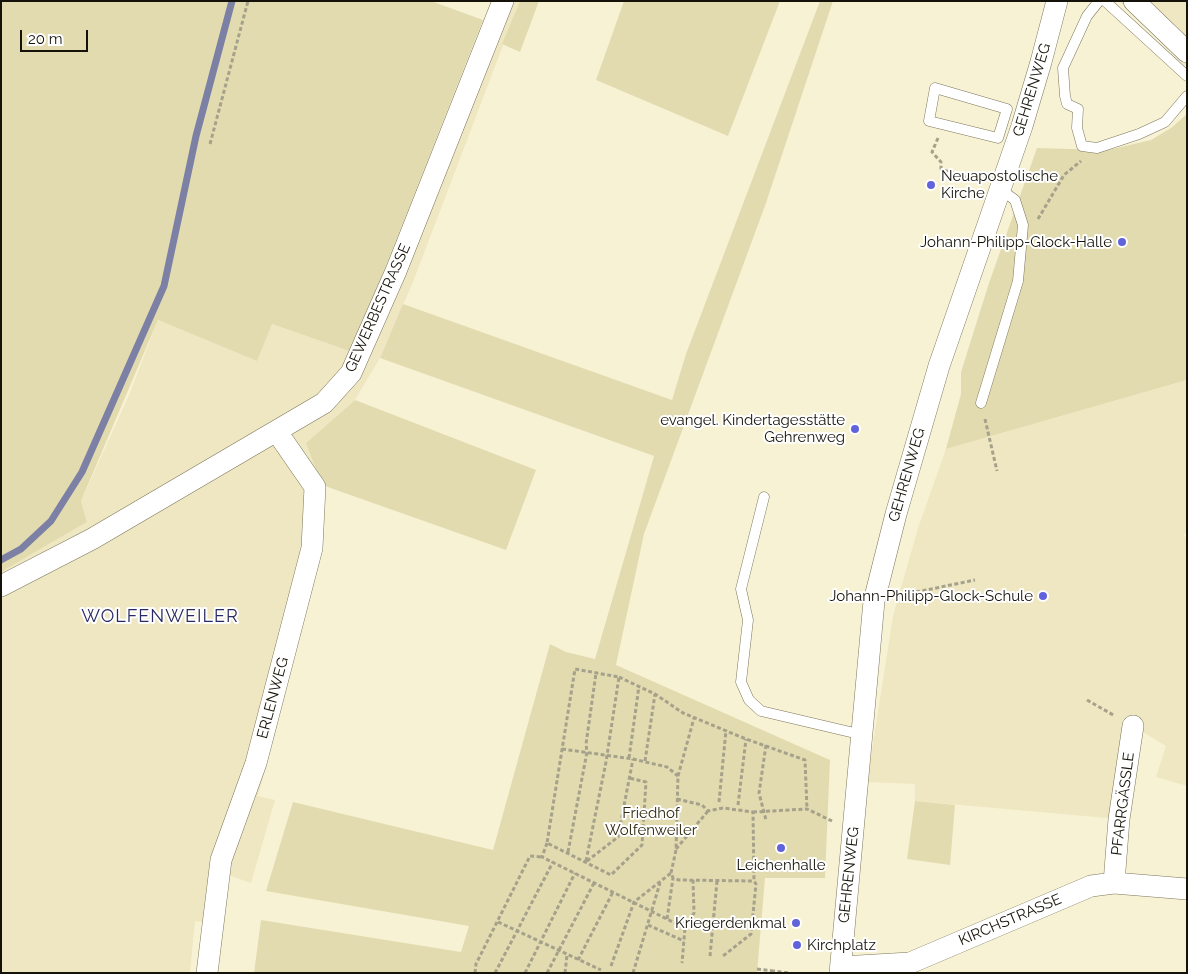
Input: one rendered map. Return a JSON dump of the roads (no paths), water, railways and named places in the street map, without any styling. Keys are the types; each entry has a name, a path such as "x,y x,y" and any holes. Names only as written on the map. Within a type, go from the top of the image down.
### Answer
{"street":[{"name":"GEWERBESTRASSE","path":"1,586 92,539 277,432 324,403 351,373 396,271 503,1"},
{"name":"GEHRENWEG","path":"840,970 874,601 896,514 938,366 1042,62 1057,1"},
{"path":"1134,1 1187,52"},
{"name":"ERLENWEG","path":"207,973 221,860 256,763 312,548 315,487 277,432"},
{"name":"PFARRGÄSSLE","path":"1114,883 1119,819 1133,726"},
{"name":"KIRCHSTRASSE","path":"840,970 910,963 1091,886 1114,883 1187,890"}],"lane":[{"path":"1098,1 1087,16 1063,68 1064,96 1067,104 1078,109 1077,128 1082,146 1097,148 1139,134 1164,122 1187,96"},
{"path":"1105,1 1187,76"},
{"path":"935,88 1007,109 998,138 943,124 929,121 935,88"},
{"path":"981,403 1018,281 1024,226 1015,200 1000,189"},
{"path":"764,497 741,589 748,620 741,682 749,700 761,711 863,735"}],"waterway":[{"path":"1,560 21,549 51,521 82,472 164,286 196,136 232,1"}],"place":[{"name":"Neuapostolische Kirche","path":"931,185"},
{"name":"Johann-Philipp-Glock-Halle","path":"1122,242"},
{"name":"evangel. Kindertagesstätte Gehrenweg","path":"855,429"},
{"name":"Johann-Philipp-Glock-Schule","path":"1043,596"},
{"name":"Leichenhalle","path":"781,848"},
{"name":"Kriegerdenkmal","path":"796,923"},
{"name":"Kirchplatz","path":"797,945"}],"district":[{"name":"WOLFENWEILER","path":"160,617"}],"park label":[{"name":"Friedhof Wolfenweiler","path":"651,822"}]}
